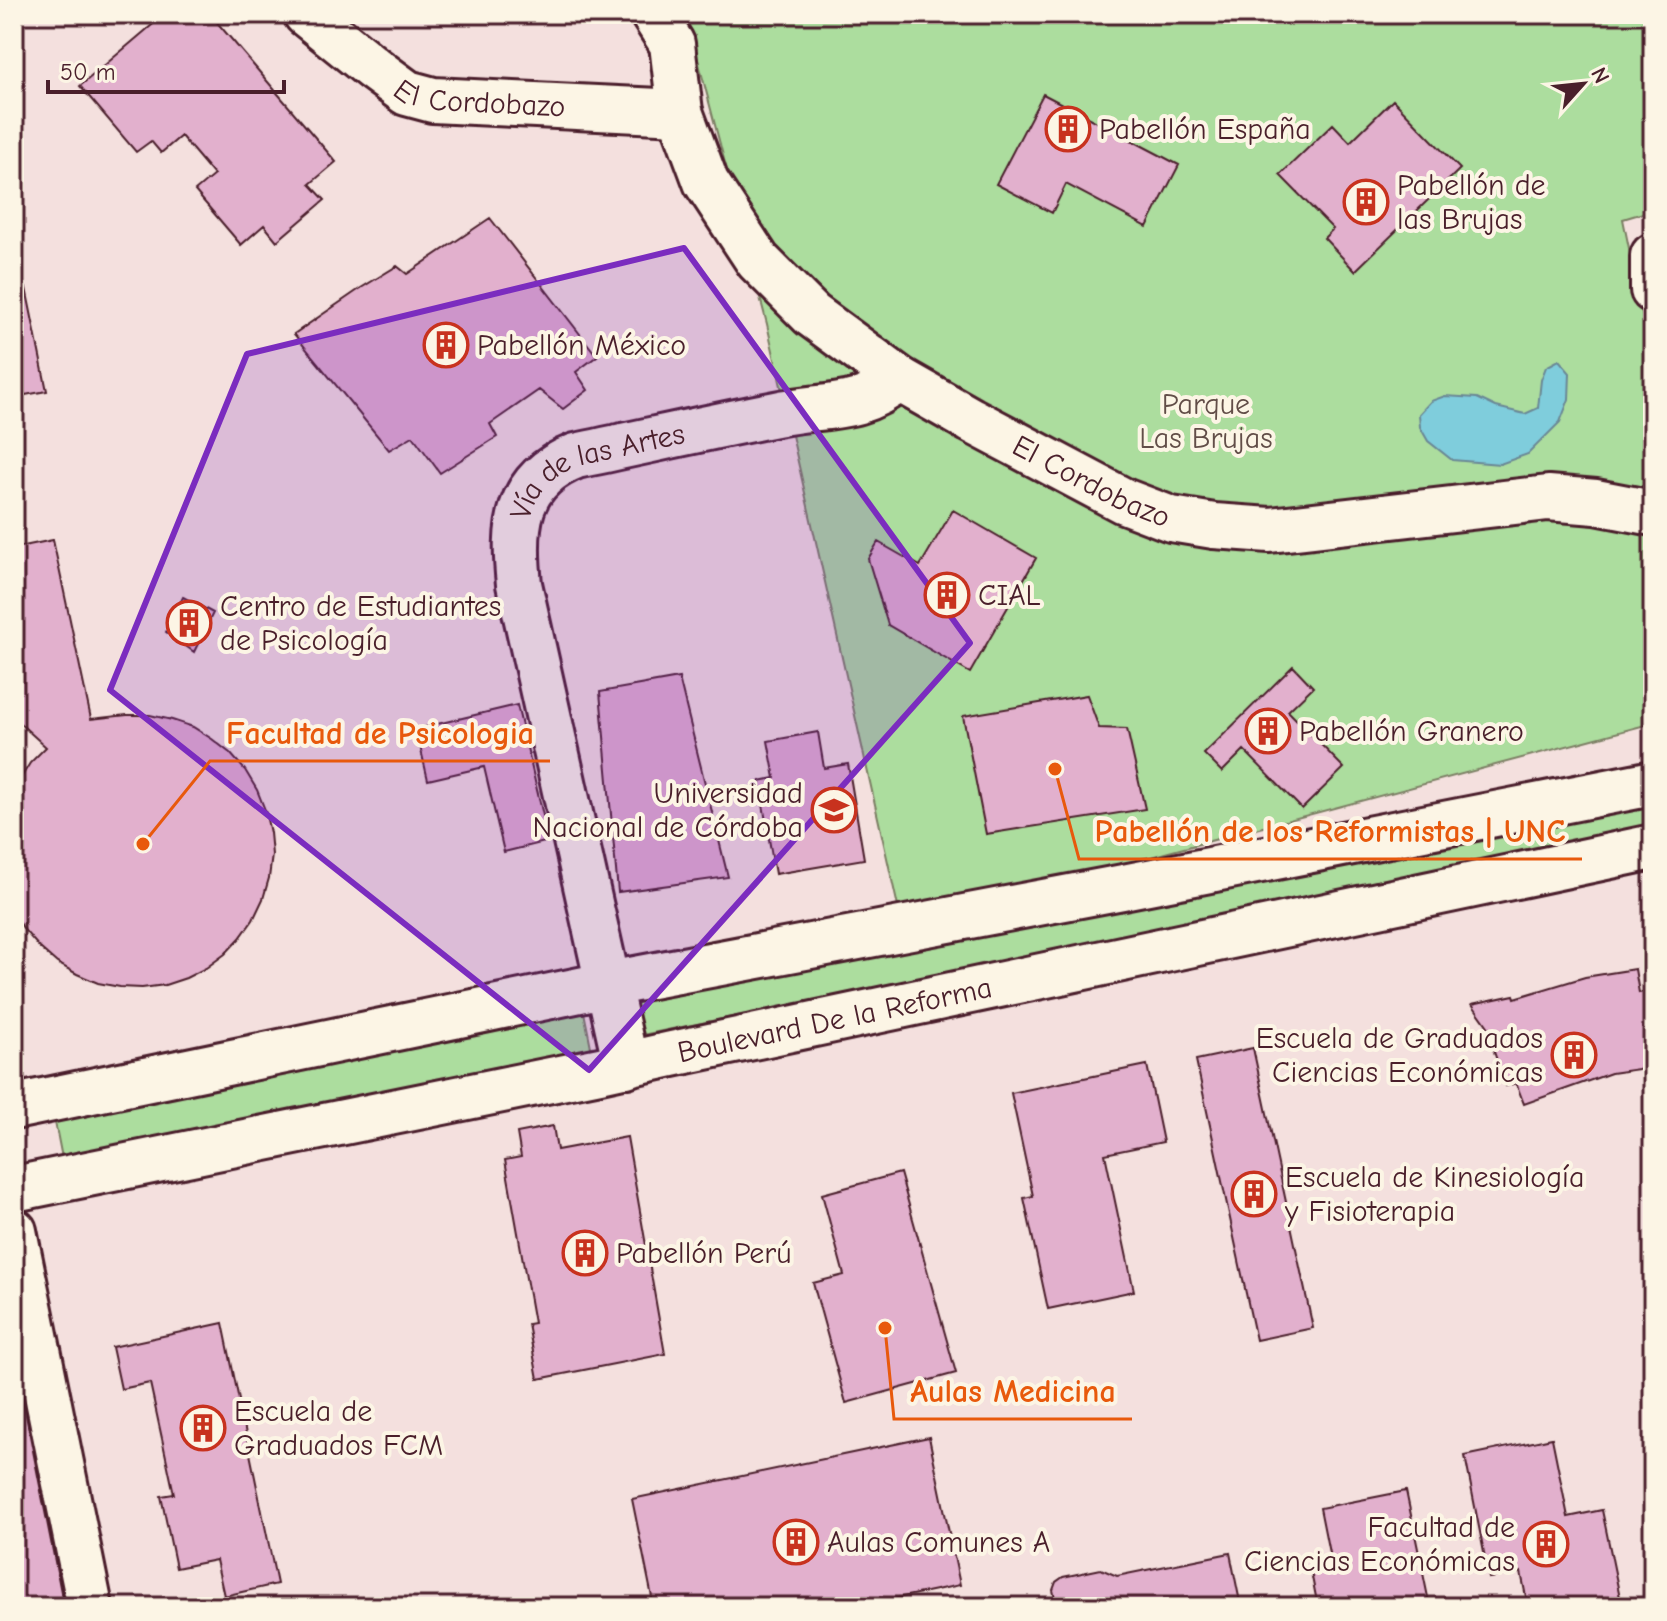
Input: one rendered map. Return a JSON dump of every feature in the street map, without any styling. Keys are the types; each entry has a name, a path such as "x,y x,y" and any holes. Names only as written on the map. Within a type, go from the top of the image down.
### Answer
{"street":[{"name":"El Cordobazo","path":"306,14 407,93 433,100 680,112"},
{"name":"El Cordobazo","path":"667,24 680,112 706,182 758,261 812,315 899,379 1124,501 1171,519 1270,530 1548,498 1596,502 1653,513"},
{"path":"1653,256 1653,290"},
{"name":"Vía de las Artes","path":"626,1065 519,584 516,551 526,496 551,470 576,456 781,413 858,403 883,393 899,379"},
{"path":"14,1107 609,984 1653,783"},
{"name":"Boulevard De la Reforma","path":"14,1189 626,1065 1653,847"},
{"path":"14,1231 90,1607"}],"highlighted area":[{"path":"684,248 970,643 589,1070 110,690 247,354"}],"shaded area":[{"name":"Universidad Nacional de Córdoba","path":"14,14 1653,14 1653,1607 14,1607"}],"green space":[{"name":"Parque Las Brujas","path":"686,14 1653,14 1653,210 1623,219 1653,366 1653,723 1165,853 903,929 767,324"},
{"path":"1653,791 1653,832 642,1035 635,994"},
{"path":"584,1012 592,1052 62,1158 54,1117"}],"water":[{"path":"1559,360 1570,373 1569,399 1560,422 1528,454 1500,464 1452,460 1428,441 1420,427 1419,414 1431,401 1445,396 1477,398 1496,407 1525,414 1538,408 1541,380 1546,367"}],"building":[{"path":"165,14 210,14 336,162 310,184 325,200 277,241 264,225 241,245 195,191 214,175 181,136 161,153 151,141 136,152 80,86"},
{"name":"Pabellón España","path":"1043,94 1179,165 1147,227 1066,184 1052,213 996,184"},
{"name":"Pabellón de las Brujas","path":"1393,100 1460,169 1355,271 1324,238 1333,229 1280,175 1333,124 1350,142"},
{"name":"Pabellón México","path":"490,218 597,356 576,372 588,390 563,409 539,390 490,424 497,437 440,473 413,436 389,450 294,334 397,266 407,274"},
{"path":"26,288 47,391 14,397 14,289"},
{"name":"CIAL","path":"953,510 1036,558 970,673 888,625 868,559 878,542 920,566"},
{"path":"53,540 91,719 150,715 193,727 230,753 245,770 265,810 272,855 263,899 253,920 225,954 206,968 165,985 120,987 98,983 77,974 57,963 40,948 14,914 14,789 30,763 46,747 14,718 14,548"},
{"name":"Centro de Estudiantes de Psicología","path":"183,597 213,613 194,652 166,632"},
{"name":"Pabellón Granero","path":"1293,666 1313,687 1288,711 1344,768 1302,809 1244,750 1222,772 1204,754"},
{"path":"679,678 728,877 618,892 600,692"},
{"path":"1087,695 1099,728 1127,729 1145,809 986,834 963,716"},
{"path":"517,705 549,841 504,852 484,767 428,780 416,729"},
{"path":"818,732 824,768 848,764 864,859 775,874 759,781 775,778 768,741"},
{"name":"Escuela de Graduados Ciencias Económicas","path":"1635,969 1639,993 1653,990 1653,1067 1611,1073 1524,1104 1516,1083 1506,1086 1493,1049 1502,1046 1472,1004 1514,995 1515,998 1585,977"},
{"name":"Escuela de Kinesiología y Fisioterapia","path":"1253,1048 1313,1328 1256,1340 1196,1060"},
{"path":"1147,1065 1163,1142 1105,1154 1134,1291 1048,1309 1024,1198 1033,1196 1011,1093"},
{"name":"Pabellón Perú","path":"553,1126 557,1150 627,1137 665,1354 538,1379 528,1324 534,1323 505,1160 521,1157 517,1133"},
{"path":"900,1173 956,1373 846,1403 813,1283 844,1275 822,1194"},
{"name":"Escuela de Graduados FCM","path":"223,1323 277,1584 224,1596 216,1560 176,1568 161,1496 174,1494 150,1383 121,1389 112,1347"},
{"path":"18,1375 64,1607 14,1607 14,1376"},
{"name":"Aulas Comunes A","path":"929,1437 960,1585 854,1607 654,1607 632,1499"},
{"name":"Facultad de Ciencias Económicas","path":"1552,1438 1568,1517 1602,1510 1622,1607 1528,1607 1521,1572 1489,1578 1465,1456"},
{"name":"Facultad de Ciencias Económicas","path":"1406,1491 1430,1607 1318,1607 1311,1572 1332,1568 1320,1508"},
{"path":"1230,1553 1241,1607 1057,1607 1053,1590 1056,1582 1063,1577 1101,1569 1117,1576"}],"place":[{"name":"Pabellón España","path":"1068,129"},
{"name":"Pabellón de las Brujas","path":"1366,202"},
{"name":"Pabellón México","path":"446,345"},
{"name":"CIAL","path":"947,595"},
{"name":"Centro de Estudiantes de Psicología","path":"189,623"},
{"name":"Pabellón Granero","path":"1268,731"},
{"name":"Pabellón de los Reformistas | UNC","path":"1055,769"},
{"name":"Universidad Nacional de Córdoba","path":"834,810"},
{"name":"Facultad de Psicologia","path":"143,844"},
{"name":"Escuela de Graduados Ciencias Económicas","path":"1574,1055"},
{"name":"Escuela de Kinesiología y Fisioterapia","path":"1254,1194"},
{"name":"Pabellón Perú","path":"585,1253"},
{"name":"Aulas Medicina","path":"885,1328"},
{"name":"Escuela de Graduados FCM","path":"203,1428"},
{"name":"Aulas Comunes A","path":"796,1542"},
{"name":"Facultad de Ciencias Económicas","path":"1546,1544"}]}
